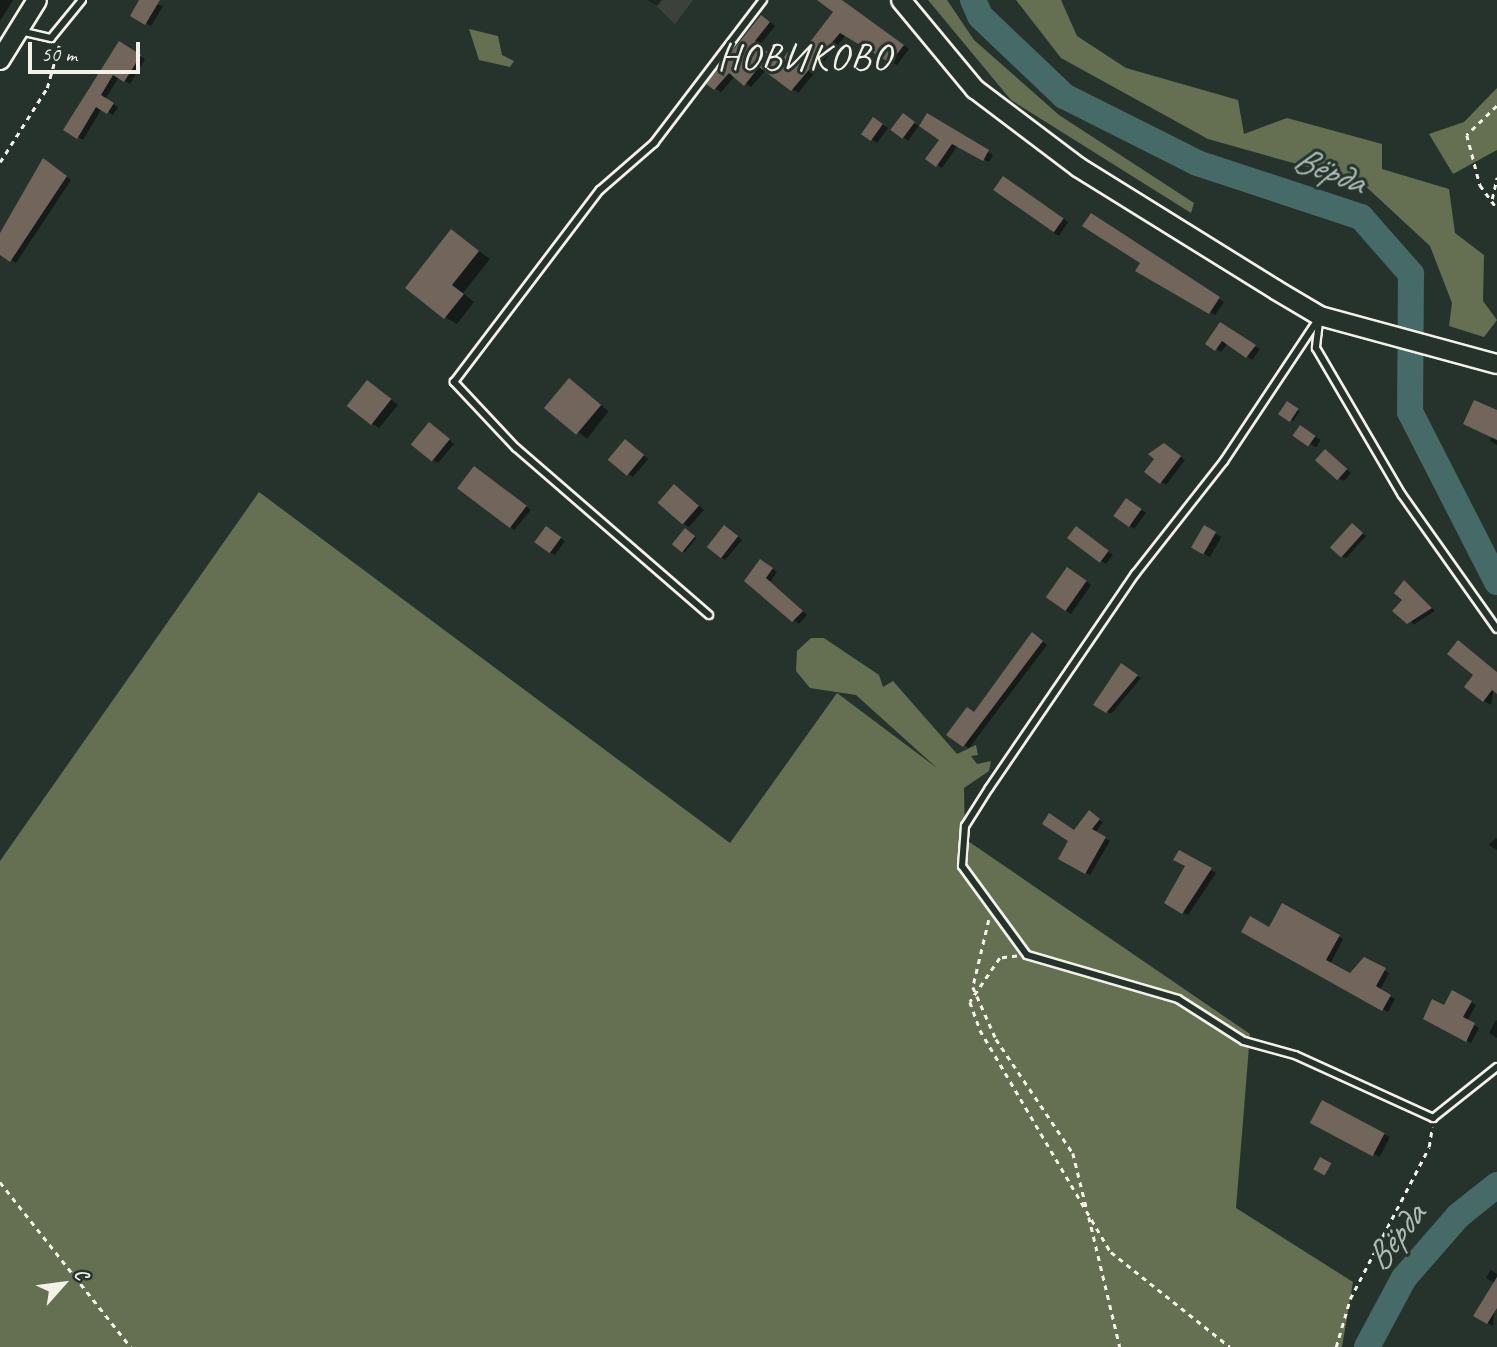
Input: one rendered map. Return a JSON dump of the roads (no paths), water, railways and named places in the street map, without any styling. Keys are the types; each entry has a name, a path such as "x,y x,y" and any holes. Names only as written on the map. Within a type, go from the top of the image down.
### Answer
{"street":[{"path":"0,60 37,0"},
{"path":"901,0 975,89 1078,167 1320,316 1497,364"}],"lane":[{"path":"18,31 51,38 64,30 82,0"},
{"path":"709,615 516,449 454,382 600,190 654,143 763,0"},
{"path":"1320,316 1316,348 1402,495 1497,629"},
{"path":"1320,316 965,826 962,866 1027,955 1178,999 1244,1041 1295,1055 1433,1118 1497,1067"}],"waterway":[{"name":"Вёрда","path":"973,0 980,16 1064,96 1197,163 1361,217 1411,274 1410,412 1497,582"},
{"name":"Вёрда","path":"1367,1347 1404,1278 1458,1216 1497,1185"}],"district":[{"name":"НОВИКОВО","path":"805,57"}]}
